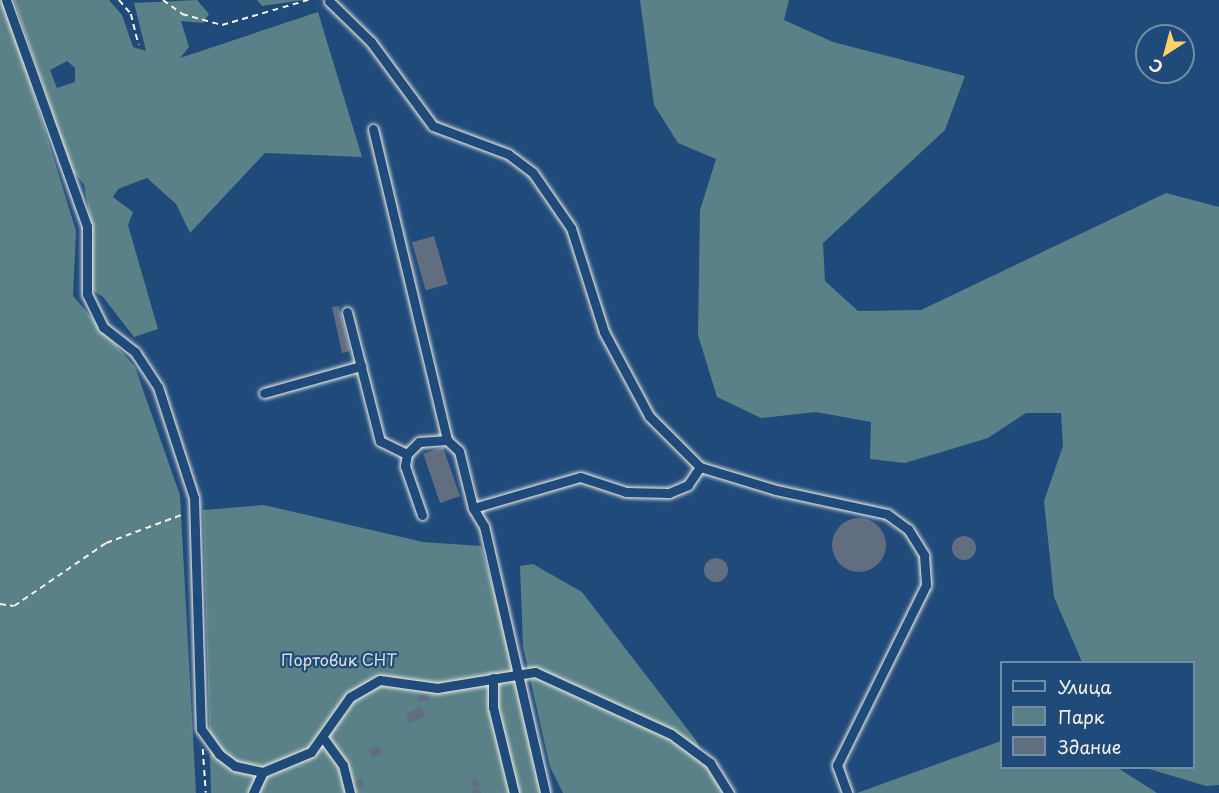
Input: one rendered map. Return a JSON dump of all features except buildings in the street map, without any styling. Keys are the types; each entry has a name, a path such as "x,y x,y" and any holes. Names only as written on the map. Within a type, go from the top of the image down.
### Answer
{"street":[{"path":"6,0 87,226 87,294 103,327 135,352 158,387 194,498 201,729 235,766 263,772 311,752 324,739 350,697 380,680 437,688 517,672 535,672 671,734 711,763 729,793"},
{"path":"329,1 371,42 433,126 508,154 533,173 571,228 604,332 649,416 700,466 776,490 887,514 908,529 924,555 926,585 837,765 847,793"},
{"path":"373,129 447,440 459,451 473,508 484,526 544,793"},
{"path":"346,312 380,441 407,454"},
{"path":"264,393 361,366"},
{"path":"422,515 405,466 407,454 425,440 447,440"},
{"path":"473,508 580,477 626,492 669,494 688,485 700,466"},
{"path":"493,678 493,707 514,793"},
{"path":"324,739 343,765 350,793"},
{"path":"253,793 263,772"}],"path":[{"path":"119,0 131,14 139,45"},
{"path":"163,0 182,14 222,26 308,0"},
{"path":"0,604 14,606 106,543 182,516 194,498"},
{"path":"201,729 206,793"}],"green space":[{"path":"0,0 5,0 76,231 73,296 135,367 180,495 196,793 0,793"},
{"path":"14,0 109,0 122,15 133,47 146,51 134,3 197,0 209,14 203,23 181,21 189,47 180,58 318,12 362,157 265,153 190,233 176,204 147,178 118,189 113,197 133,212 128,225 158,329 134,337 103,297 88,287 93,238 84,184 72,171","holes":["67,61 75,68 75,82 57,88 50,70"]},
{"path":"257,0 303,0 262,6"},
{"path":"640,0 789,0 784,20 833,42 965,76 945,130 823,243 825,281 858,311 921,310 1166,193 1219,207 1219,785 1206,786 1149,769 1195,769 1195,661 1082,661 1054,597 1044,501 1063,446 1061,413 1026,413 988,438 905,463 870,459 871,422 816,412 761,418 717,397 698,335 700,210 716,159 678,143 654,105"},
{"name":"Портовик СНТ","path":"264,505 423,542 481,546 551,793 211,793 203,510"},
{"path":"533,564 582,592 695,739 725,793 563,793 550,767 523,647 520,566"},
{"path":"1000,741 1000,769 1120,769 1157,793 857,793"}]}
